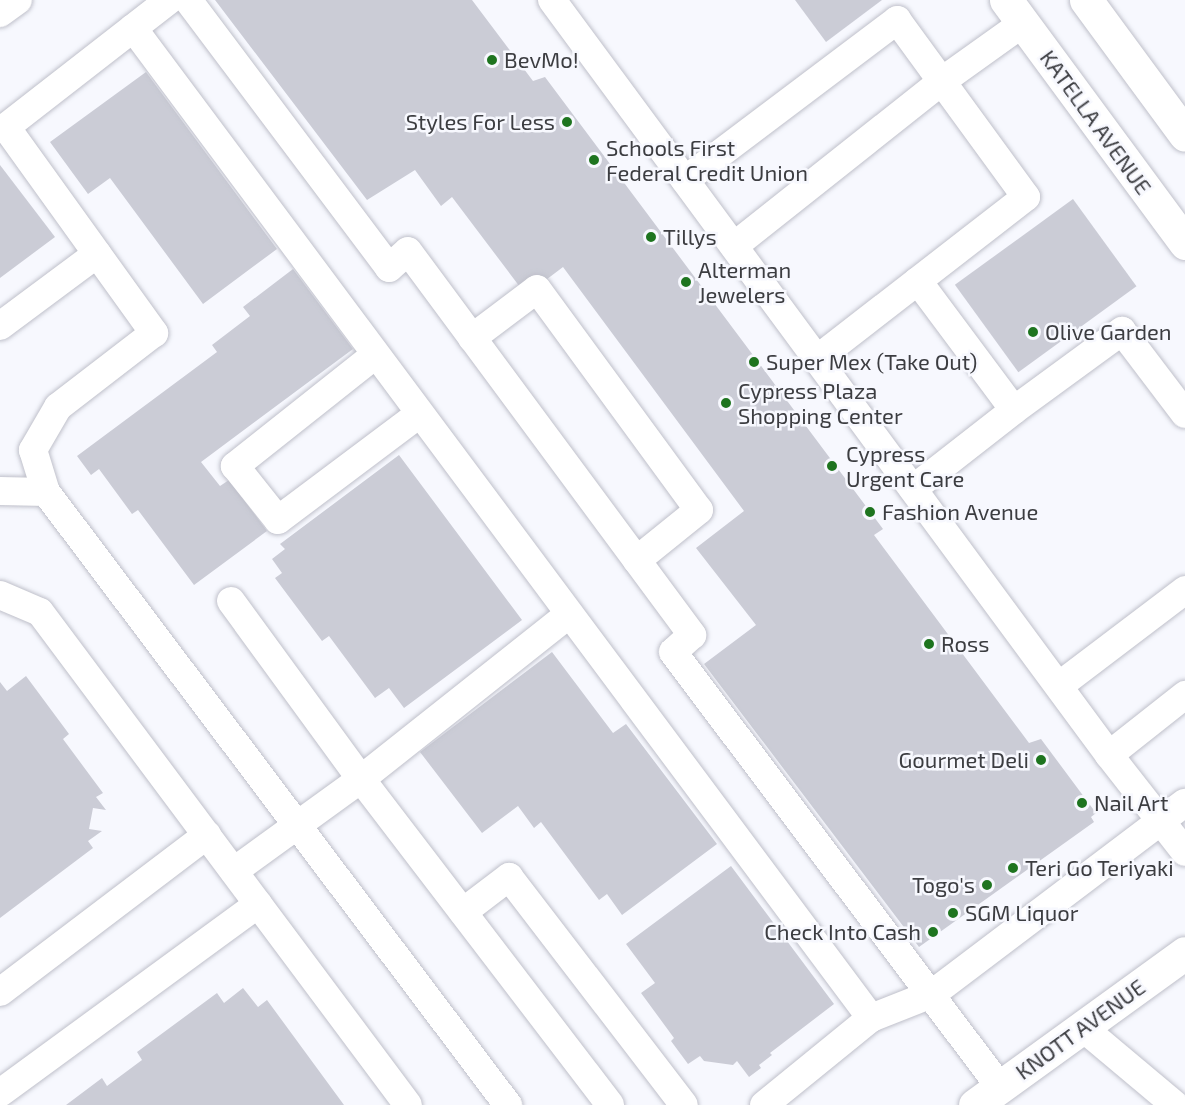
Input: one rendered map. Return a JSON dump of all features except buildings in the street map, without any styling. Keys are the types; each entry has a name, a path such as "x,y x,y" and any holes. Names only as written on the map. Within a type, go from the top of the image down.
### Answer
{"main road":[{"path":"1086,0 1185,135"},
{"name":"KATELLA AVENUE","path":"1015,12 1185,243"},
{"name":"KNOTT AVENUE","path":"987,1096 1185,953"}],"lane":[{"path":"0,13 18,0"},
{"path":"169,0 3,128 154,333 57,407 33,450 46,492 508,1105"},
{"path":"188,0 389,268 408,251 692,635 673,652 932,994 987,1096"},
{"path":"552,0 1060,685 1109,755 1185,852"},
{"path":"734,246 942,81 1015,12"},
{"path":"685,180 897,20 1026,197 817,359"},
{"path":"133,28 568,615 871,1018"},
{"path":"0,326 97,254"},
{"path":"918,281 1014,410"},
{"path":"472,338 537,289 699,510 637,560"},
{"path":"913,489 1014,410 1122,331 1185,414"},
{"path":"375,355 235,466 278,520 419,414"},
{"path":"0,491 46,492"},
{"path":"1060,685 1185,590"},
{"path":"0,595 40,612 408,1105"},
{"path":"231,601 361,779 610,1105"},
{"path":"234,871 361,779 568,615"},
{"path":"1109,755 1185,696"},
{"path":"764,1105 871,1018 932,994 1185,803"},
{"path":"0,992 207,835"},
{"path":"463,912 509,877 684,1105"},
{"path":"0,1093 258,904"},
{"path":"1082,1027 1177,1098"}],"place":[{"name":"BevMo!","path":"492,60"},
{"name":"Styles For Less","path":"567,122"},
{"name":"Schools First Federal Credit Union","path":"594,160"},
{"name":"Tillys","path":"651,237"},
{"name":"Alterman Jewelers","path":"686,282"},
{"name":"Olive Garden","path":"1033,332"},
{"name":"Super Mex (Take Out)","path":"754,362"},
{"name":"Cypress Plaza Shopping Center","path":"726,403"},
{"name":"Cypress Urgent Care","path":"832,466"},
{"name":"Fashion Avenue","path":"870,512"},
{"name":"Ross","path":"929,644"},
{"name":"Gourmet Deli","path":"1041,760"},
{"name":"Nail Art","path":"1082,803"},
{"name":"Teri Go Teriyaki","path":"1013,868"},
{"name":"Togo's","path":"987,885"},
{"name":"SGM Liquor","path":"953,913"},
{"name":"Check Into Cash","path":"933,932"}]}
